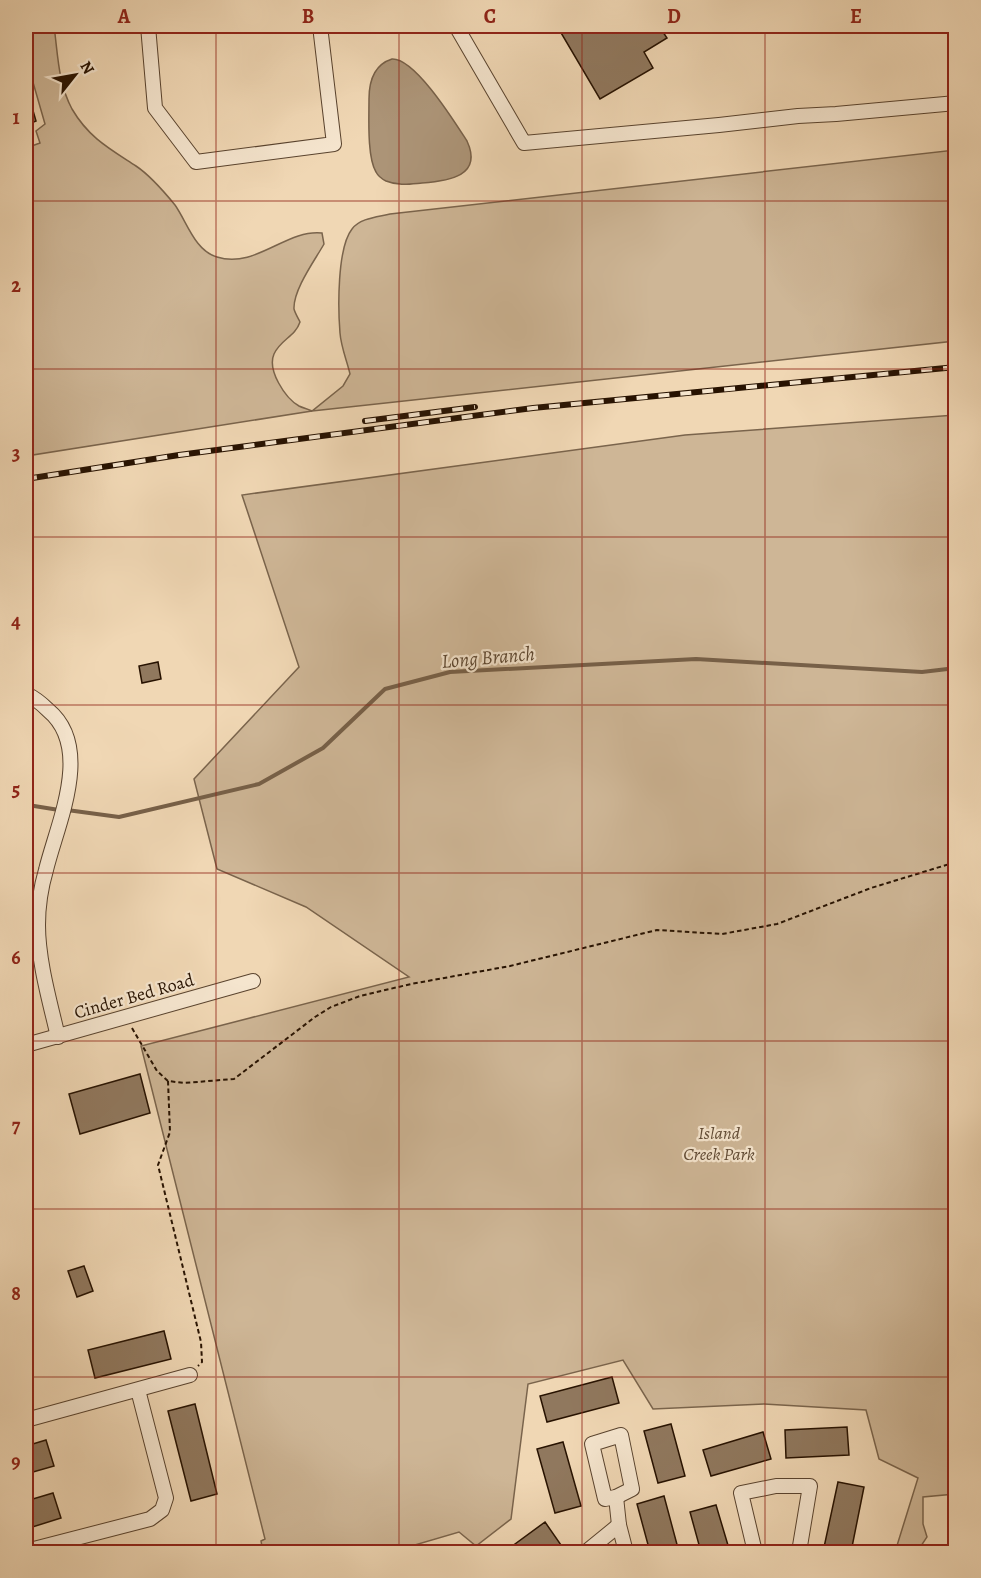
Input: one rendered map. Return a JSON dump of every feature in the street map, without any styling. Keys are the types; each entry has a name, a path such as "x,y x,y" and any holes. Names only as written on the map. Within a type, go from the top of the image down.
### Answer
{"street":[{"path":"148,26 155,108 196,162 334,144 320,26"},
{"path":"456,26 524,143 956,103"},
{"path":"26,694 53,714 63,729 71,764 63,812 45,871 38,925 47,987 58,1037"},
{"name":"Cinder Bed Road","path":"26,1045 253,981"},
{"path":"26,1420 190,1375"},
{"path":"26,1551 150,1519 162,1510 166,1498 138,1390"},
{"path":"621,1435 632,1489 616,1497 605,1499 592,1444 621,1435"},
{"path":"755,1552 741,1494 776,1486 810,1486 798,1552"},
{"path":"616,1497 619,1525 626,1552"},
{"path":"586,1552 619,1525"}],"path":[{"path":"124,1016 141,1040 157,1071 168,1081 184,1083 234,1079 315,1017 331,1007 360,996 510,966 657,930 722,934 777,924 871,888 956,862"},
{"path":"168,1081 170,1132 158,1165 201,1342 201,1362 190,1375"}],"green space":[{"path":"26,26 54,26 59,69 72,109 86,128 101,142 157,184 175,205 197,242 209,254 231,259 245,258 296,237 309,233 322,233 324,244 301,284 295,301 294,309 300,322 295,331 277,349 272,360 275,375 288,397 299,406 312,411 26,456 26,148 40,143 36,131 45,124 26,58"},
{"path":"955,150 955,341 312,411 343,386 350,374 340,333 341,264 347,238 355,225 364,220 390,214"},
{"name":"Island Creek Park","path":"955,415 955,1494 923,1497 923,1524 927,1537 917,1552 895,1552 918,1478 879,1459 866,1410 764,1404 653,1409 623,1360 528,1384 511,1519 476,1546 459,1532 391,1552 263,1552 261,1541 265,1539 141,1046 409,977 306,907 217,869 194,779 299,667 242,495 685,435"}],"shaded area":[{"path":"392,59 401,61 422,79 444,106 467,141 471,162 461,174 443,181 395,184 386,181 377,173 370,147 369,93 376,70 380,65"}],"building":[{"path":"557,26 659,26 667,38 644,52 653,68 600,99"},
{"path":"26,86 36,121 26,125"},
{"path":"158,662 161,679 142,683 139,666"},
{"path":"140,1074 150,1113 80,1134 69,1094"},
{"path":"84,1266 93,1291 77,1297 68,1271"},
{"path":"164,1331 171,1359 95,1378 88,1350"},
{"path":"26,1377 30,1395 26,1396"},
{"path":"612,1377 619,1403 547,1422 540,1396"},
{"path":"195,1404 217,1494 191,1501 168,1411"},
{"path":"671,1424 685,1476 658,1483 644,1431"},
{"path":"847,1427 849,1455 786,1458 785,1430"},
{"path":"763,1432 771,1459 711,1476 703,1450"},
{"path":"46,1440 54,1466 26,1474 26,1446"},
{"path":"563,1442 581,1506 555,1513 537,1449"},
{"path":"838,1482 864,1487 851,1552 823,1552"},
{"path":"53,1493 61,1518 26,1529 26,1501"},
{"path":"664,1496 679,1552 650,1552 637,1504"},
{"path":"716,1505 730,1552 701,1552 690,1512"},
{"path":"545,1522 561,1545 551,1552 504,1552"}],"waterway":[{"name":"Long Branch","path":"67,810 119,817 259,784 323,748 385,689 450,672 696,659 922,672 956,668"},
{"name":"Long Branch","path":"26,808 28,805 59,810"}],"railway":[{"path":"26,479 179,455 533,408 956,367"},
{"path":"365,421 475,407"}]}
